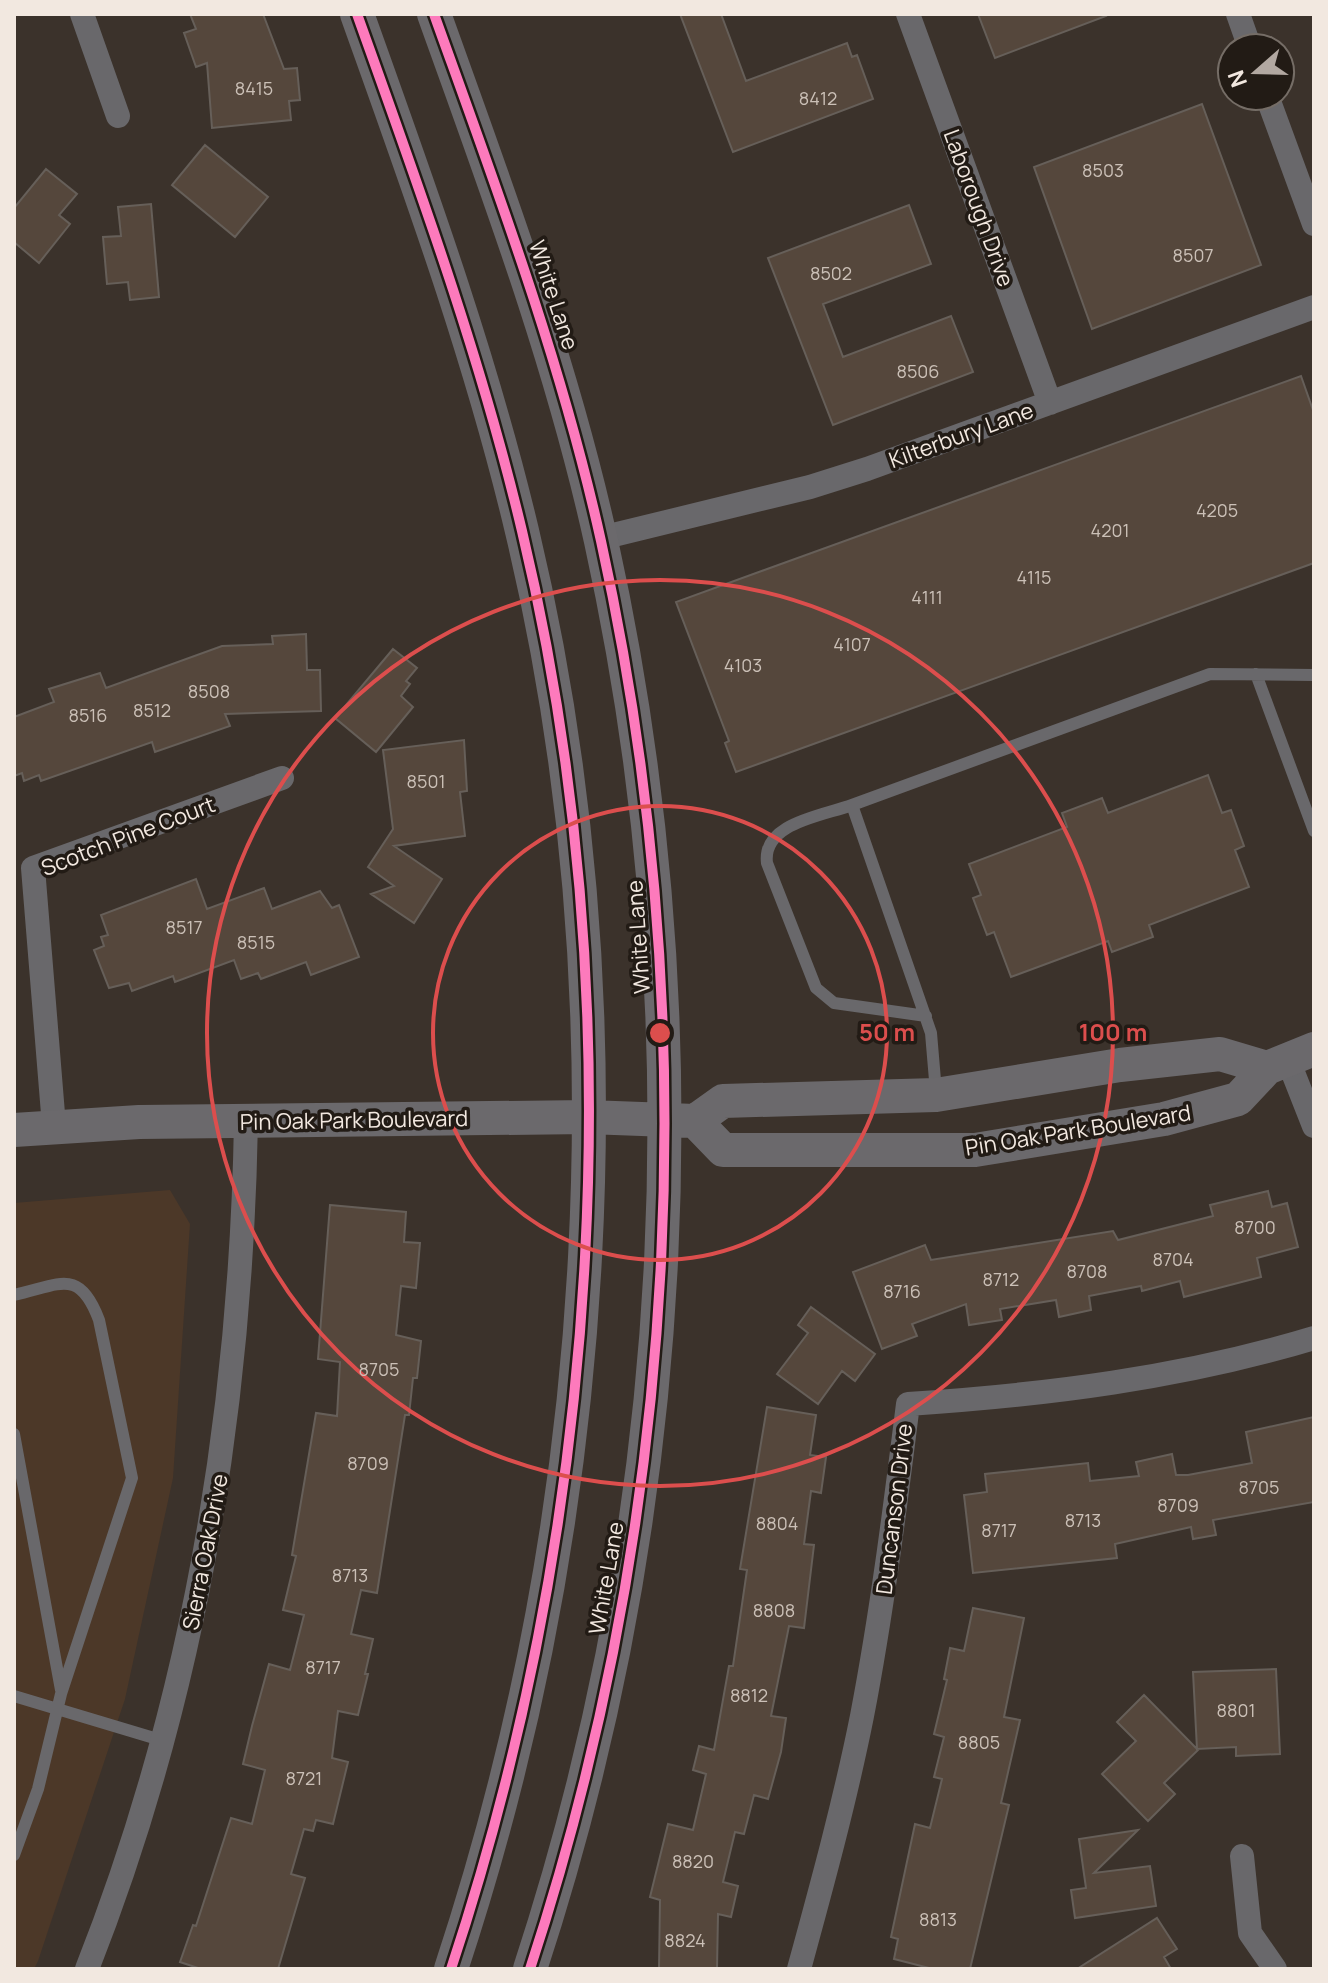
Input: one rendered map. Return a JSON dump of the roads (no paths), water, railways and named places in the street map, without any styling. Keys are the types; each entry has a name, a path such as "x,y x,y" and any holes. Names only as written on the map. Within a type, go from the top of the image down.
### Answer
{"main road":[{"path":"357,14 447,264 488,398 523,535 561,742 584,976 588,1117 585,1250 574,1390 557,1530 511,1761 475,1897 451,1969"},
{"name":"White Lane","path":"434,14 525,267 566,401 601,538 638,745 680,1121 635,1533 589,1763 530,1969"},
{"path":"680,1121 723,1101 936,1095 1120,1065 1220,1054 1290,1059"},
{"name":"Pin Oak Park Boulevard","path":"14,1130 54,1126 246,1121 588,1117 680,1121 723,1150 975,1150 1164,1119 1238,1099 1290,1059"}],"street":[{"path":"82,14 118,116"},
{"name":"Laborough Drive","path":"908,14 1050,403"},
{"path":"1273,112 1314,224"},
{"name":"Kilterbury Lane","path":"601,538 810,487 1314,307"},
{"name":"Scotch Pine Court","path":"54,1126 33,868 282,778"},
{"path":"1290,1059 1314,1126"},
{"name":"Sierra Oak Drive","path":"87,1969 164,1741 200,1587 221,1468 244,1227 246,1121"},
{"name":"Duncanson Drive","path":"799,1969 862,1717 889,1562 908,1404 1081,1388 1196,1368 1314,1338"},
{"path":"1242,1856 1250,1933 1275,1969"}],"lane":[{"path":"926,1016 834,1003 816,988 767,863 769,841 779,831 1210,674 1314,675"},
{"path":"1256,674 1314,831"},
{"path":"852,805 931,1033 936,1095"},
{"path":"14,1295 66,1283 78,1286 90,1295 99,1320 132,1478 61,1694 38,1789 14,1855"},
{"path":"14,1434 61,1694"},
{"path":"14,1696 164,1741"}]}
